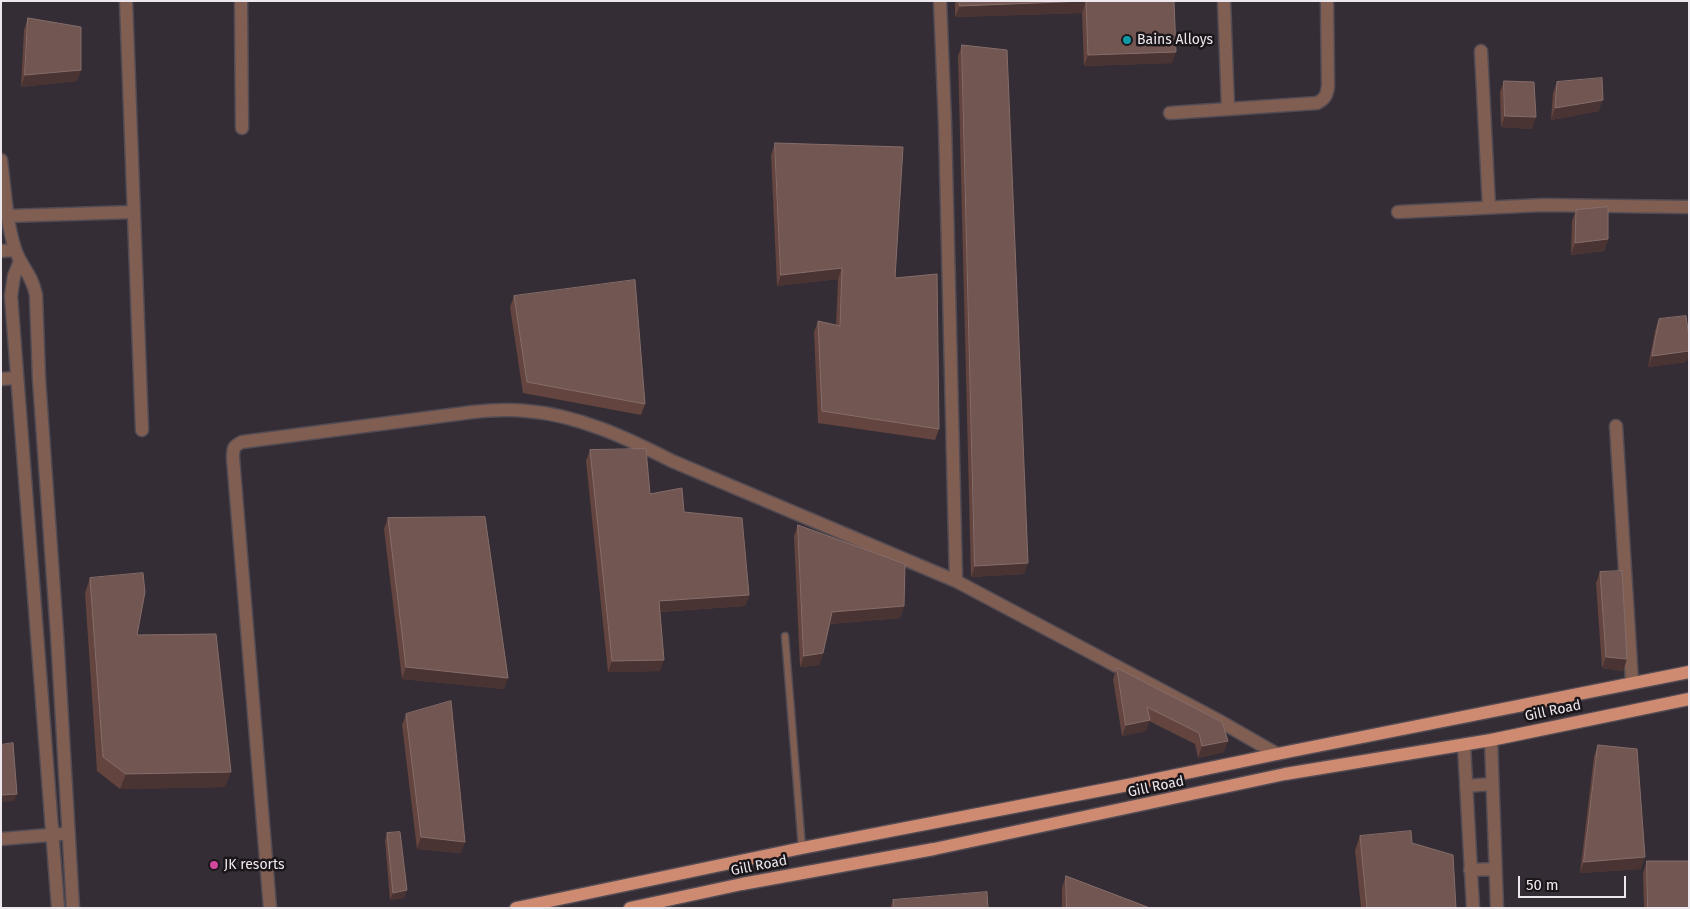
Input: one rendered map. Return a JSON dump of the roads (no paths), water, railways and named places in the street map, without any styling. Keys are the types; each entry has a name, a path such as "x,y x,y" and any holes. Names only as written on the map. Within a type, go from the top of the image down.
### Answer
{"main road":[{"path":"516,908 802,848 1133,784 1689,672"},
{"name":"Gill Road","path":"630,908 742,884 934,849 1285,774 1491,740 1689,699"}],"street":[{"path":"126,1 142,430"},
{"path":"241,1 242,128"},
{"path":"940,1 946,123 956,581"},
{"path":"1224,1 1228,108"},
{"path":"1170,113 1317,103 1323,100 1327,95 1328,86 1327,1"},
{"path":"1481,51 1488,207"},
{"path":"1,160 8,216 6,233 34,283 36,295 39,379 57,634 73,908"},
{"path":"1398,212 1562,205 1689,207"},
{"path":"8,216 134,212"},
{"path":"1,250 17,255"},
{"path":"17,255 11,296 58,908"},
{"path":"1,379 17,378"},
{"path":"270,908 232,449 236,444 242,442 473,412 500,410 529,411 565,417 641,445 672,461 956,581 1216,719 1277,754"},
{"path":"1616,426 1632,682"},
{"path":"36,635 57,634"},
{"path":"1491,740 1497,908"},
{"path":"1464,745 1473,908"},
{"path":"1466,786 1492,784"},
{"path":"1,839 69,834"},
{"path":"1470,870 1495,869"}],"lane":[{"path":"785,636 802,848"}],"place":[{"name":"Bains Alloys","path":"1127,40"},
{"name":"JK resorts","path":"214,865"}]}
